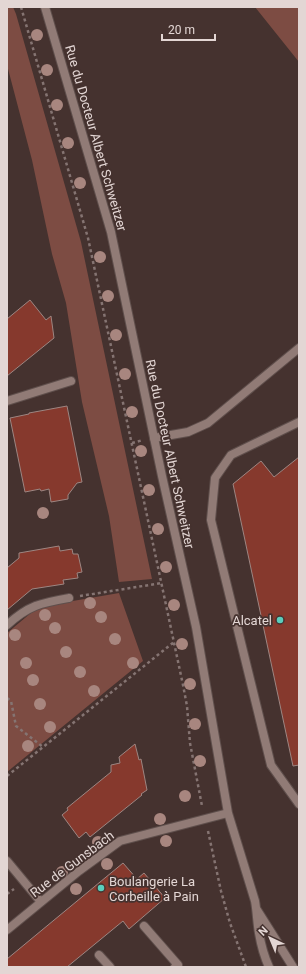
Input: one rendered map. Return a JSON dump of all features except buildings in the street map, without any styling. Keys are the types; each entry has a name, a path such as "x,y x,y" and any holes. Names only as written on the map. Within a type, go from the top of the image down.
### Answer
{"street":[{"name":"Rue du Docteur Albert Schweitzer","path":"45,7 111,232 154,438 196,627 228,813 257,910 258,931 262,950 269,967"},
{"path":"154,438 188,432 208,423 299,348"},
{"path":"7,401 71,381"},
{"path":"299,422 231,455 215,478 211,520 271,765 299,804"},
{"path":"7,624 36,604 69,598"},
{"name":"Rue de Gunsbach","path":"7,930 120,841 228,813"},
{"path":"7,860 41,902"},
{"name":"Rue du Docteur Albert Schweitzer","path":"257,910 293,967"},
{"path":"144,926 178,965 175,967"},
{"path":"99,955 110,967"}],"path":[{"path":"21,7 88,238 187,706 190,743 202,806"},
{"path":"69,598 162,583"},
{"path":"7,776 174,642"},
{"path":"7,698 11,701 16,726 43,747"},
{"path":"208,831 221,891 230,923 246,967"}],"shaded area":[{"path":"7,7 13,7 16,14 81,242 152,579 119,582 109,516 82,402 66,303 52,254 32,160 7,65"},
{"path":"255,7 299,7 299,62"},
{"path":"119,593 143,661 7,772 7,633 38,607"}],"place":[{"name":"Alcatel","path":"280,620"},
{"name":"Boulangerie La Corbeille à Pain","path":"101,888"}]}
